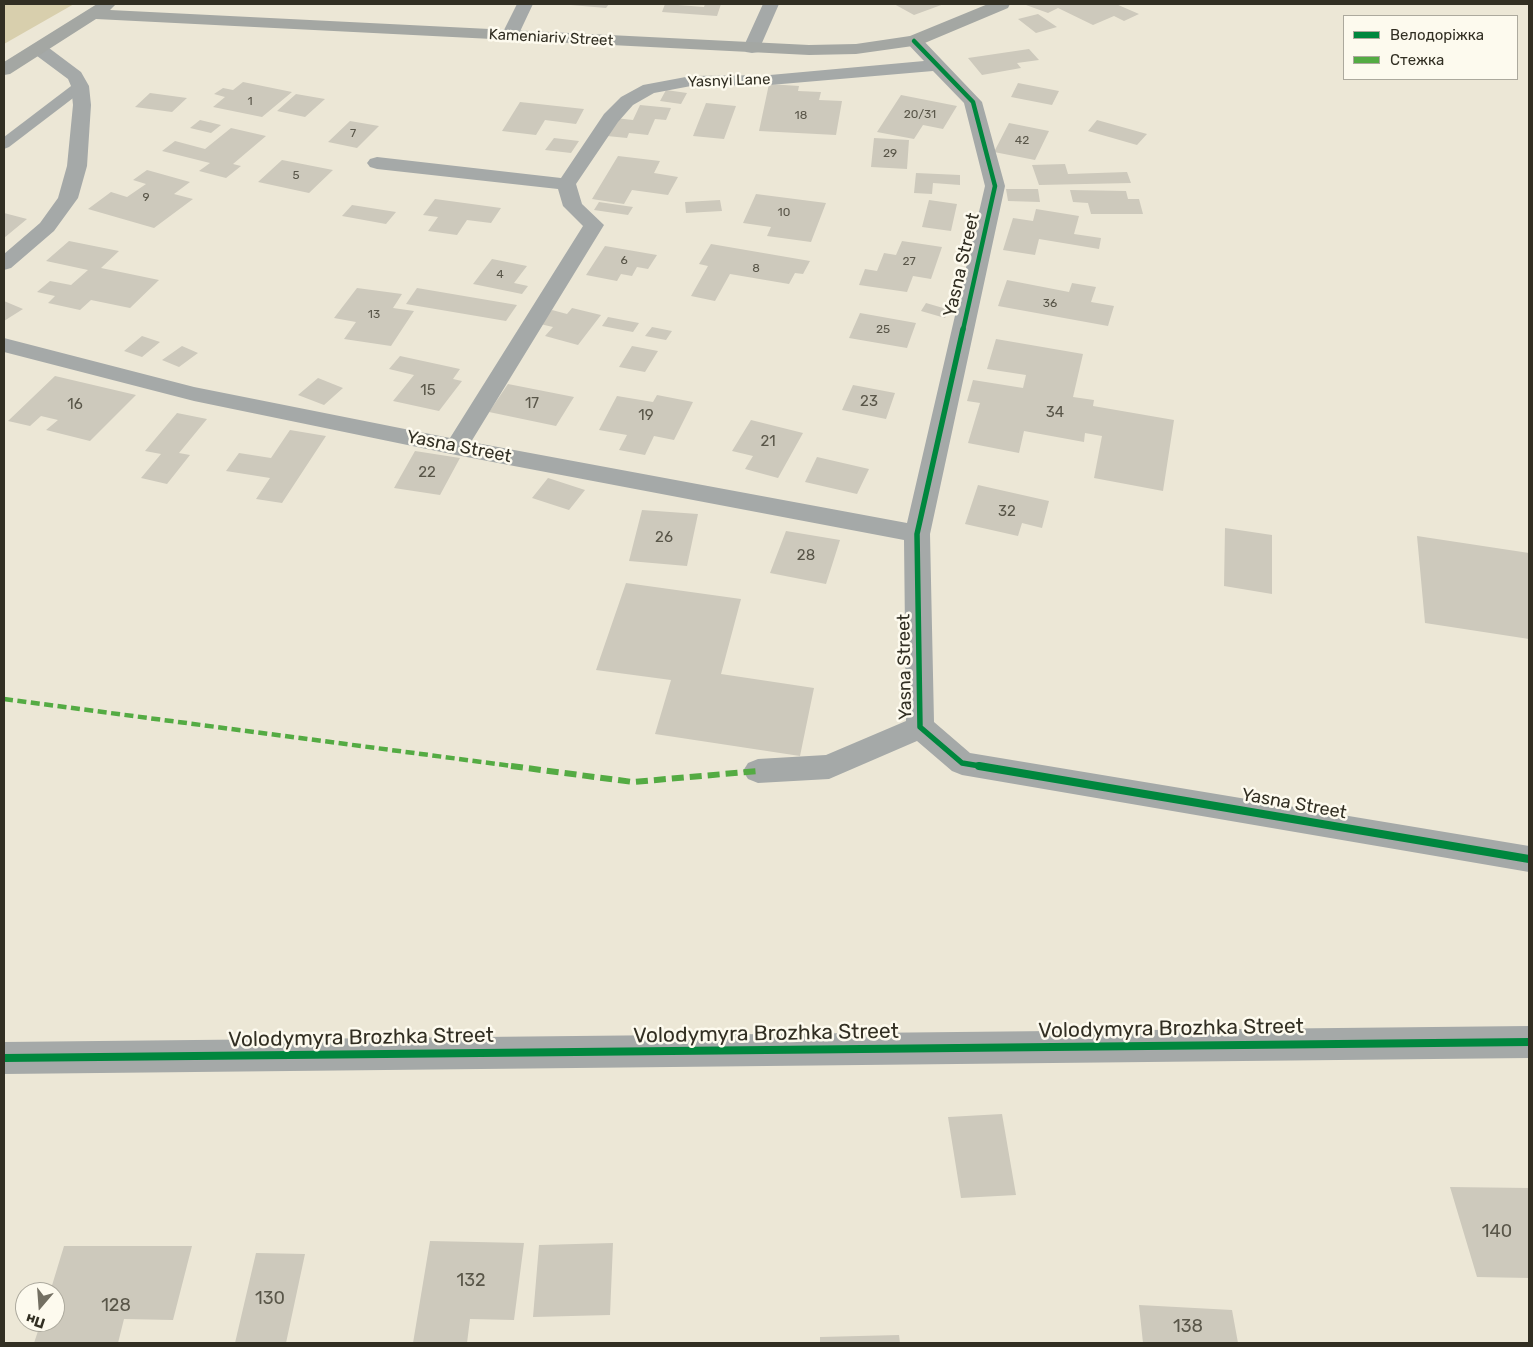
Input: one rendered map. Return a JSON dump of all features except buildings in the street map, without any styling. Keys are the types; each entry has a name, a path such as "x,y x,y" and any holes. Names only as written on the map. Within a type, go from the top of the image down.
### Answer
{"street":[{"path":"4,70 39,50 109,4"},
{"path":"510,36 526,4"},
{"path":"752,48 770,4"},
{"name":"Kameniariv Street","path":"92,14 752,48 856,49 914,41 1002,4"},
{"name":"Yasna Street","path":"914,41 973,102 995,186 917,534 920,727 962,763 1529,859"},
{"path":"4,264 47,227 68,198 77,166 82,105 80,86 75,76 39,50"},
{"name":"Yasnyi Lane","path":"566,184 611,118 627,101 649,89 691,81 770,80 938,65"},
{"path":"377,163 566,184 573,206 594,225 456,446"},
{"name":"Yasna Street","path":"4,345 194,394 917,534"},
{"path":"758,771 829,766 920,727"},
{"name":"Volodymyra Brozhka Street","path":"4,1058 1529,1042"}],"lane":[{"path":"4,144 80,86"}],"shaded area":[{"path":"4,4 74,4 4,44"}],"marked path":[{"path":"4,699 633,782 758,771"}],"cycle path":[{"path":"914,41 973,102 995,186 917,534 920,727 962,763 1529,859"},
{"path":"4,1058 1529,1042"}]}
